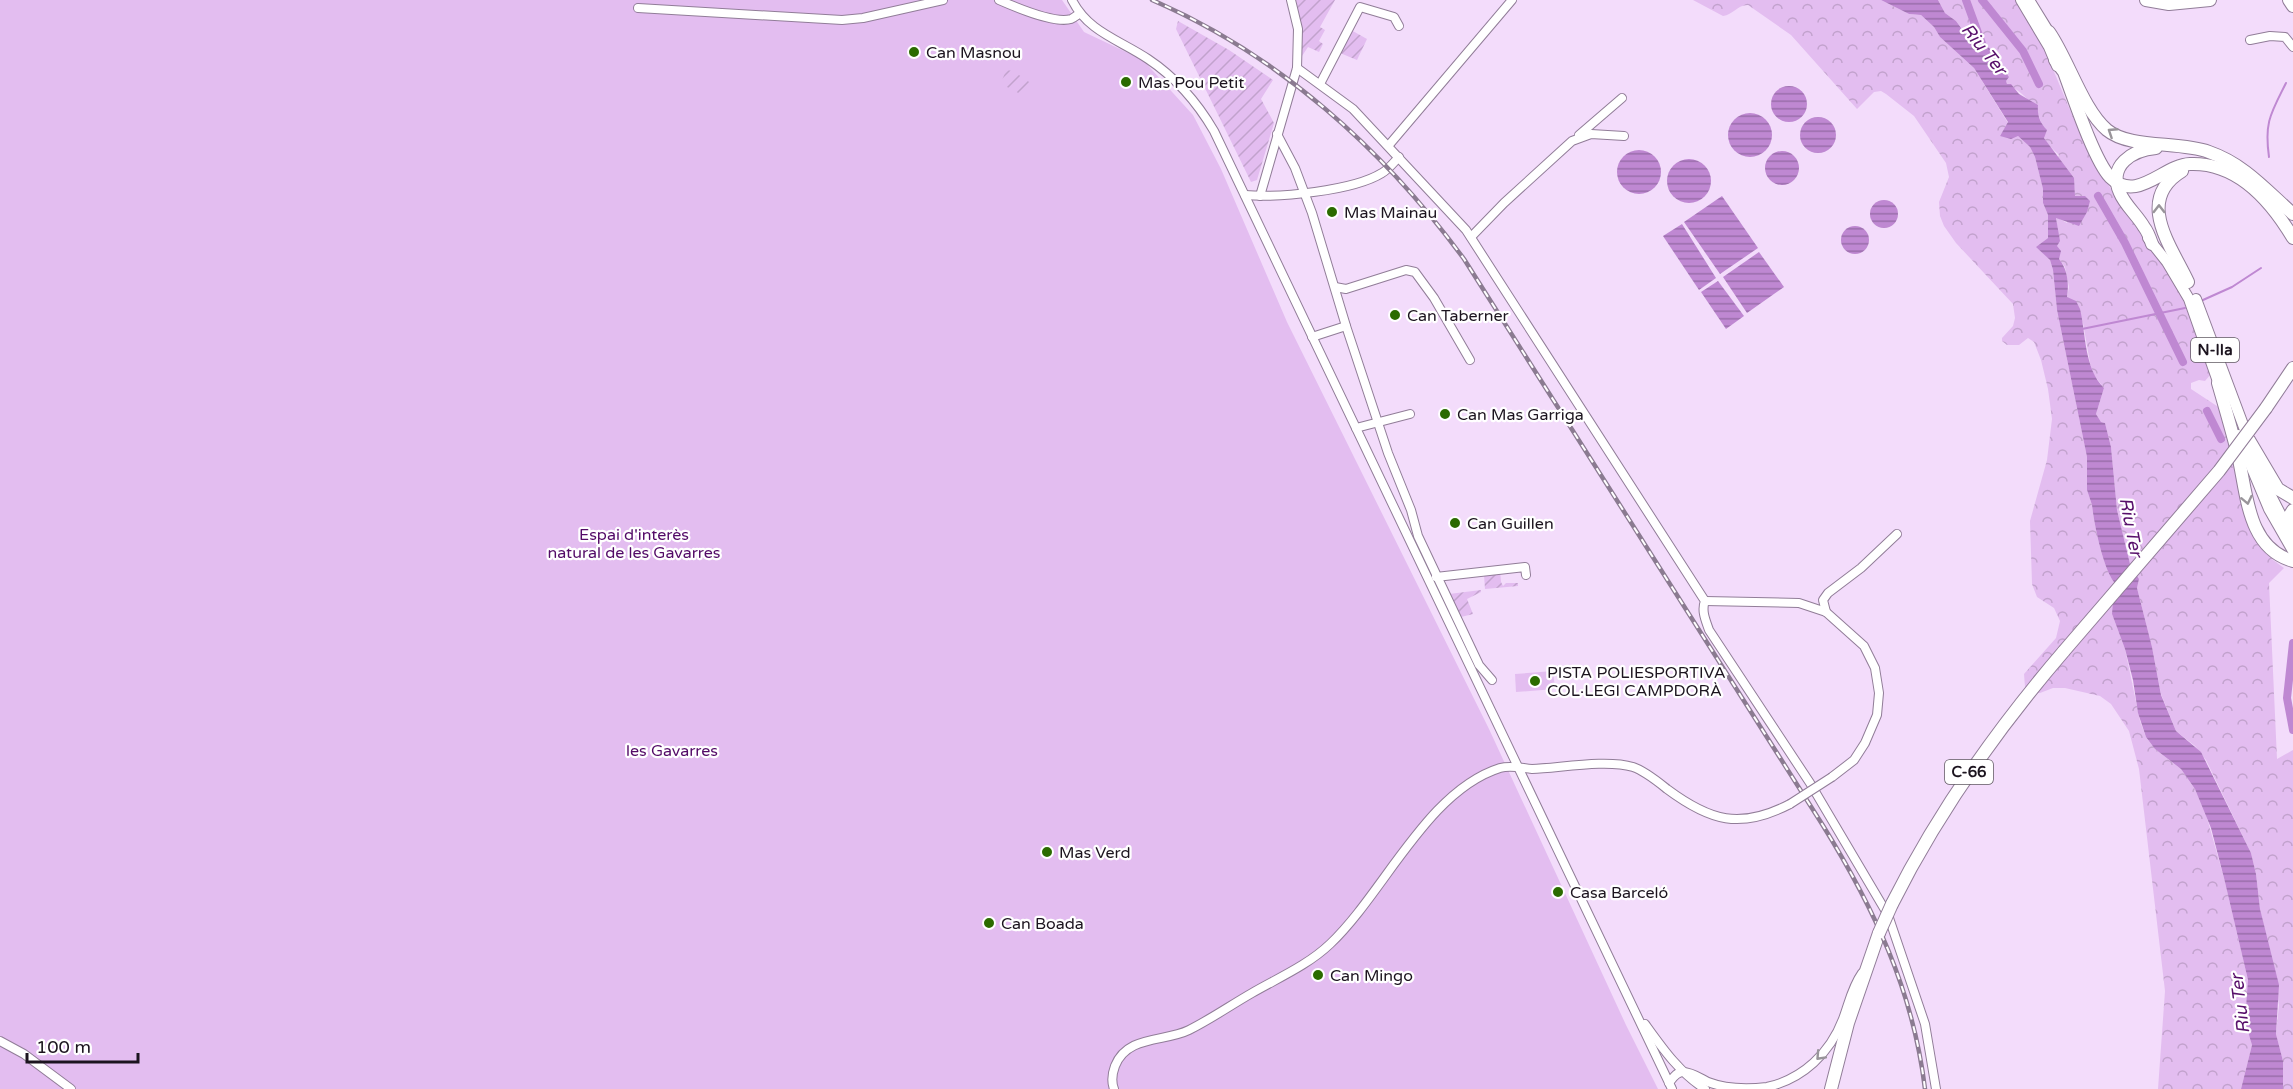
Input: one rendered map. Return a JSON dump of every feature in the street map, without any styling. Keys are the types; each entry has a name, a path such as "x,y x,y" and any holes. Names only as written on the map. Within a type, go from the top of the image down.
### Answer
{"highway":[{"path":"2146,0 2169,4 2210,0"},
{"path":"2289,0 2293,6"},
{"path":"2049,32 2060,47 2088,104 2107,130 2127,140 2178,145 2209,152 2240,168 2267,188 2293,214"},
{"path":"2055,60 2064,72 2101,162 2109,176 2117,182 2135,187 2188,164 2209,166 2229,172 2253,188 2276,211 2293,238"},
{"path":"2152,244 2144,227 2120,194 2117,182 2118,173 2122,163 2130,155 2140,150 2178,145"},
{"path":"2188,282 2162,230 2158,204 2163,189 2175,175 2195,166 2209,166"},
{"name":"C-66","path":"1831,1089 1848,1023 1866,967 1892,904 1921,849 1966,777 2014,712 2064,651 2212,479 2266,408 2291,370"},
{"path":"2218,383 2253,522 2266,545 2293,561"},
{"path":"2249,440 2278,489 2293,498"},
{"path":"2293,510 2288,518 2293,545"}],"main road":[{"name":"N-IIa","path":"2021,0 2055,60 2080,125 2100,166 2121,202 2180,281 2189,299 2252,472 2293,552"},
{"name":"N-IIa","path":"2029,0 2049,32 2086,121 2117,182 2188,282 2268,490 2291,533"}],"street":[{"path":"638,8 842,20 863,18 943,0"},
{"path":"999,0 1035,14 1058,19 1071,19 1080,14"},
{"path":"1072,0 1080,14 1096,30 1155,64 1188,94 1214,131 1670,1086"},
{"path":"1260,196 1297,68 1298,29 1291,0"},
{"path":"1389,145 1512,0"},
{"path":"1320,84 1360,7 1394,17 1399,26"},
{"path":"2250,40 2270,36 2285,37 2293,47"},
{"path":"1297,68 1353,109 1389,145 1471,237 1705,601"},
{"path":"1471,237 1504,202 1622,98"},
{"path":"1277,134 1304,192 1346,326 1378,422 1411,510 1418,536 1479,665 1492,680"},
{"path":"1572,141 1591,134 1624,136"},
{"path":"1245,195 1304,192 1354,183 1383,172 1399,157"},
{"path":"1335,287 1346,289 1406,270 1416,272 1470,360"},
{"path":"1312,337 1346,326"},
{"path":"1356,428 1410,414"},
{"path":"1826,612 1823,600 1828,593 1861,568 1897,534"},
{"path":"1436,577 1526,567 1526,575"},
{"path":"1114,1089 1112,1079 1114,1068 1128,1049 1153,1038 1175,1036 1189,1030 1317,955 1345,928 1377,890 1408,846 1452,798 1476,778 1502,768 1519,766 1532,769 1617,764 1634,767 1695,808 1712,816 1730,819 1749,818 1774,812 1832,777 1854,760 1865,743 1877,715 1879,693 1875,668 1864,646 1826,612 1799,603 1705,601"},
{"path":"1705,601 1703,606 1709,630 1810,783 1888,915 1924,1024 1936,1089"},
{"path":"1670,1086 1674,1076 1683,1072 1694,1074 1716,1085 1743,1089 1767,1087 1793,1077 1808,1068 1829,1046 1843,1020 1855,982 1866,967"},
{"path":"1635,1009 1667,1055 1693,1085 1706,1089"},
{"path":"0,1041 24,1054 71,1089"}],"green space":[{"name":"Espai d'interès natural de les Gavarres","path":"0,0 1062,0 1084,32 1143,60 1193,115 1221,169 1287,322 1489,729 1658,1089 0,1089"},
{"path":"1296,0 1335,0 1320,27 1325,30 1319,41 1323,44 1319,52 1308,47 1302,56 1300,55 1302,30"},
{"path":"1693,0 1881,0 1909,14 1921,15 1934,27 1940,37 1974,68 2008,123 2000,136 2018,136 2030,147 2035,157 2043,189 2043,203 2048,215 2048,238 2037,247 2050,260 2053,270 2057,310 2087,457 2087,490 2103,556 2114,582 2112,614 2125,649 2140,721 2146,737 2155,749 2181,769 2203,804 2224,878 2248,980 2246,1004 2252,1045 2241,1089 2158,1089 2165,991 2139,769 2129,731 2111,704 2100,696 2065,688 2032,693 2025,687 2024,674 2056,638 2060,621 2054,608 2037,597 2032,584 2030,521 2047,460 2052,419 2048,389 2034,342 2028,338 2019,345 2007,345 2002,341 2013,326 2015,318 2013,304 1956,243 1944,226 1940,216 1939,202 1949,177 1946,163 1914,116 1881,91 1874,92 1857,109 1791,35 1748,5 1723,16"},
{"path":"1938,0 2016,0 2026,15 2101,172 2177,283 2211,374 2205,381 2199,380 2191,383 2191,389 2220,408 2255,538 2273,560 2284,568 2269,583 2277,759 2293,750 2293,1089 2283,1089 2283,1061 2276,1034 2279,1005 2251,853 2206,760 2195,746 2176,731 2161,694 2137,588 2139,579 2130,564 2117,510 2111,447 2105,423 2101,422 2096,414 2104,388 2094,375 2083,323 2067,297 2069,287 2065,267 2059,259 2056,217 2067,223 2073,204 2073,183 2058,159 2059,155 2045,139 2041,122 2032,105 2023,95 2007,84 1996,54 1981,41 1967,36 1956,21 1945,13"},
{"path":"1178,21 1229,50 1273,80 1261,99 1274,123 1257,180 1251,182 1176,29"},
{"path":"1351,30 1367,39 1357,60 1340,53"},
{"path":"1006,70 1013,71 1032,84 1024,96 1000,86"},
{"path":"1500,570 1503,586 1506,583 1518,583 1518,586 1485,589 1484,575"},
{"path":"1481,590 1467,599 1473,614 1461,617 1449,594"},
{"name":"PISTA POLIESPORTIVA COL·LEGI CAMPDORÀ","path":"1553,671 1555,689 1516,692 1515,674"}],"water":[{"name":"Riu Ter","path":"1881,0 1938,0 1945,13 1956,21 1967,36 1981,41 1996,54 1997,62 2009,77 2007,84 2011,84 2019,94 2038,105 2042,125 2047,130 2044,138 2074,178 2075,196 2085,196 2090,201 2079,226 2056,218 2060,241 2057,246 2061,251 2059,259 2067,277 2067,297 2076,301 2080,309 2089,361 2097,380 2104,388 2096,414 2101,422 2105,423 2111,447 2117,510 2130,564 2139,579 2137,588 2161,695 2176,731 2201,752 2251,853 2260,909 2279,985 2276,1034 2283,1061 2283,1089 2241,1089 2252,1045 2245,1021 2248,980 2211,828 2195,789 2181,769 2155,749 2146,737 2138,713 2125,649 2112,614 2114,582 2103,556 2087,490 2087,457 2057,310 2053,270 2050,260 2036,247 2048,238 2048,215 2043,203 2043,189 2035,157 2030,147 2018,136 2011,139 2000,136 2008,122 1974,68 1940,37 1934,27 1921,15 1909,14"},
{"path":"1789,86 1802,91 1807,104 1802,117 1789,122 1776,117 1771,104 1776,91"},
{"path":"1750,113 1766,119 1772,135 1766,151 1750,157 1734,151 1728,135 1734,119"},
{"path":"1818,117 1831,122 1836,135 1831,148 1818,153 1805,148 1800,135 1805,122"},
{"path":"1639,150 1648,151 1655,156 1660,163 1660,181 1655,188 1648,193 1639,194 1630,193 1623,188 1618,181 1617,172 1618,163 1623,156 1630,151"},
{"path":"1782,151 1794,156 1799,168 1794,180 1782,185 1770,180 1765,168 1770,156"},
{"path":"1689,159 1705,165 1711,181 1705,197 1689,203 1673,197 1667,181 1673,165"},
{"path":"1722,196 1758,248 1720,274 1684,222"},
{"path":"1884,200 1894,204 1898,214 1894,224 1884,228 1874,224 1870,214 1874,204"},
{"path":"1682,224 1716,278 1699,290 1663,236"},
{"path":"1855,226 1865,230 1869,240 1865,250 1855,254 1845,250 1841,240 1845,230"},
{"path":"1759,252 1784,287 1747,313 1723,277"},
{"path":"1718,281 1744,316 1726,329 1701,292"}],"waterway":[{"name":"Riu Ter","path":"1966,0 1984,49"},
{"path":"1982,0 2023,51 2039,84"},
{"path":"2269,157 2268,126 2276,102 2286,83"},
{"path":"2098,196 2125,243 2183,362"},
{"path":"2203,300 2232,287 2261,268"},
{"path":"2082,329 2185,308"},
{"path":"2207,411 2221,439"},
{"path":"2293,643 2287,698 2293,730"}],"railway":[{"path":"1152,0 1199,22 1243,48 1285,77 1325,109 1399,180 1464,259 1841,855 1889,951 1901,984 1911,1018 1925,1089"}],"place":[{"name":"Can Masnou","path":"914,52"},
{"name":"Mas Pou Petit","path":"1126,82"},
{"name":"Mas Mainau","path":"1332,212"},
{"name":"Can Taberner","path":"1395,315"},
{"name":"Can Mas Garriga","path":"1445,414"},
{"name":"Can Guillen","path":"1455,523"},
{"name":"PISTA POLIESPORTIVA COL·LEGI CAMPDORÀ","path":"1535,681"},
{"name":"Mas Verd","path":"1047,852"},
{"name":"Casa Barceló","path":"1558,892"},
{"name":"Can Boada","path":"989,923"},
{"name":"Can Mingo","path":"1318,975"}],"park label":[{"name":"les Gavarres","path":"672,750"}]}
